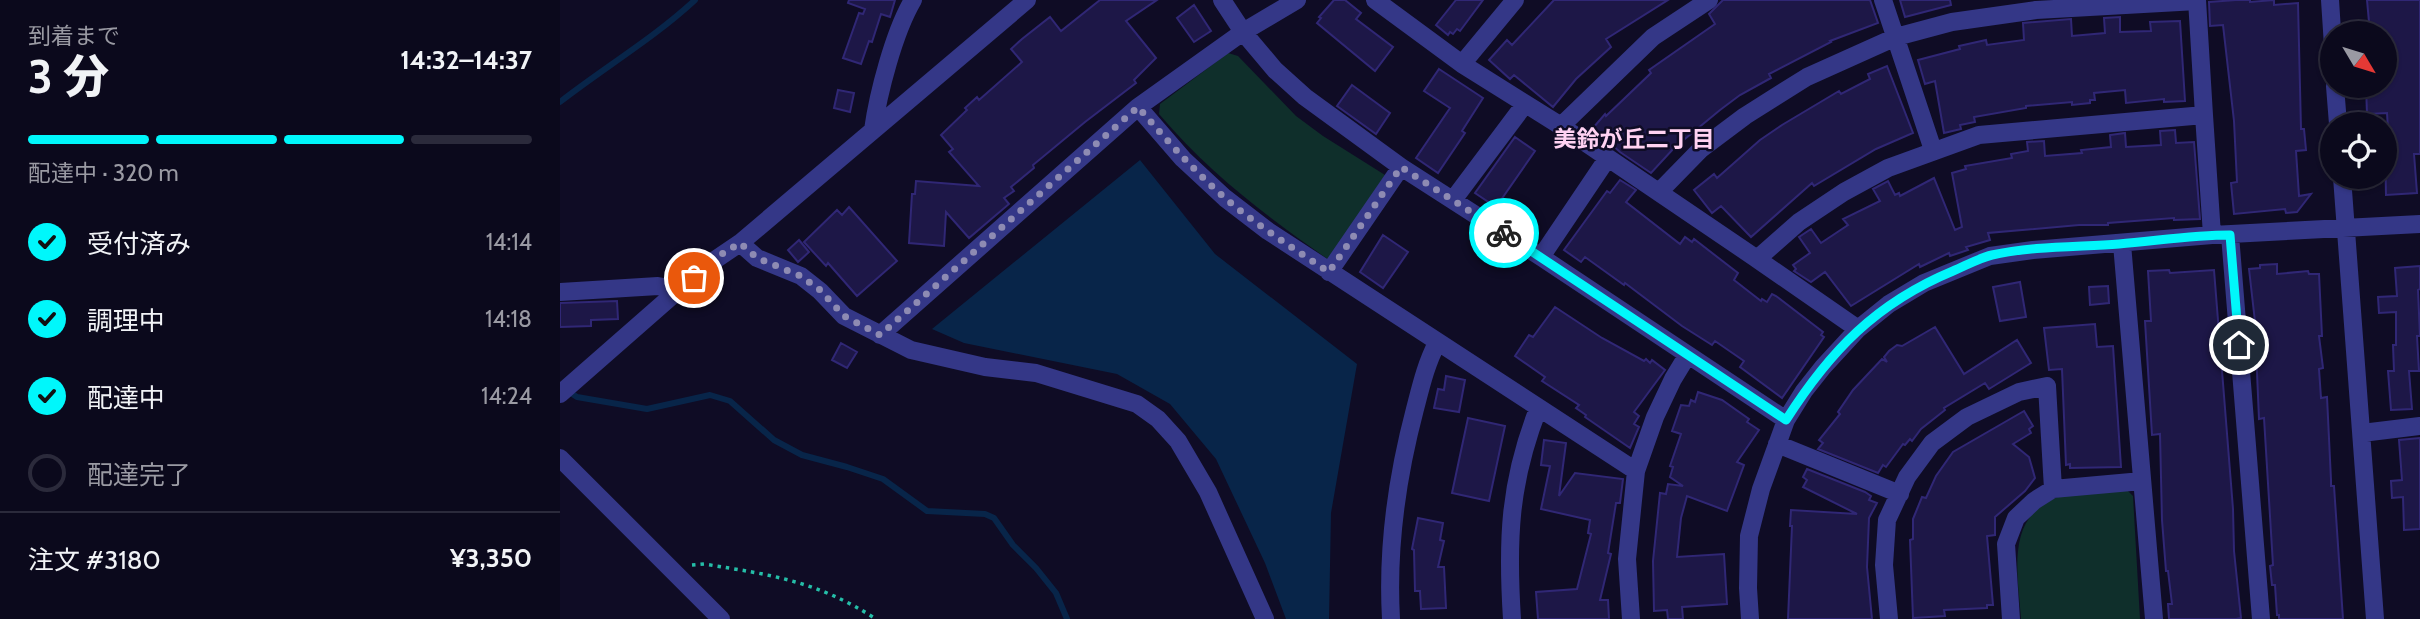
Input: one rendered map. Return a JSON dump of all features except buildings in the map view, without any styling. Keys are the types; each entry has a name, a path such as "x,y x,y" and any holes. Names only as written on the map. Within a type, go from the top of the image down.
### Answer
{"street":[{"path":"873,130 877,101 913,0"},
{"path":"560,394 713,261 740,243 1027,0"},
{"path":"1222,0 1243,32 1275,70 1305,97 1401,167 1542,257 1786,420"},
{"path":"880,335 1138,107 1243,32 1297,0"},
{"path":"1375,0 1462,64 1561,126 1858,329"},
{"path":"1462,64 1515,0"},
{"path":"1561,126 1653,37 1709,0"},
{"path":"1883,0 1933,150"},
{"path":"2330,0 2331,21"},
{"path":"1659,192 1701,149 1755,110 1807,77 1895,37 1952,22 2035,10 2197,1 2204,116 2221,235 2262,619"},
{"path":"1453,200 1525,104"},
{"path":"1138,107 1183,159 1225,198 1268,231 1636,471"},
{"path":"1757,259 1799,222 1844,192 1888,168 1979,135 2204,116"},
{"path":"1542,257 1607,159"},
{"path":"1329,272 1401,167"},
{"path":"2343,189 2375,619"},
{"path":"1750,619 1749,536 1761,489 1786,420 1804,391 1858,329 1889,304 1924,283 1990,256 2221,235 2420,225"},
{"path":"740,243 757,258 801,276 820,290 844,316 911,350 985,367 1036,373 1137,404 1158,419 1178,441 1208,492 1265,619"},
{"path":"2122,244 2154,619"},
{"path":"560,292 658,286 681,290"},
{"path":"1391,619 1389,587 1394,520 1410,430 1428,360 1437,342"},
{"path":"1631,619 1628,559 1636,471 1655,417 1673,379 1688,356"},
{"path":"1889,619 1884,565 1886,520 1907,477 1932,443 1967,417 2019,392 2047,386 2053,489"},
{"path":"1512,619 1510,550 1513,495 1524,444 1538,409"},
{"path":"2362,433 2420,426"},
{"path":"1777,444 1900,494"},
{"path":"560,458 721,619"},
{"path":"2011,619 2006,544 2016,518 2034,500 2053,489 2142,481"}],"path":[{"path":"669,567 704,564 776,575 826,591 876,619"}],"green space":[{"path":"1228,53 1238,56 1296,116 1385,175 1329,260 1218,175 1159,114 1160,104"},
{"path":"2127,490 2133,496 2140,619 2021,619 2018,547 2030,516 2043,505 2068,494"}],"water":[{"path":"1140,160 1215,254 1357,364 1331,513 1329,619 1286,619 1265,563 1216,459 1170,404 1117,374 964,343 932,329"}],"waterway":[{"path":"560,102 646,40 695,0"},
{"path":"566,390 577,397 647,409 710,395 730,401 774,440 802,455 883,479 927,511 985,514 994,518 1013,545 1056,593 1067,619"}],"way so far":[{"path":"694,278 720,255 740,243 757,258 801,276 820,290 844,316 880,335 1138,107 1183,159 1225,198 1329,272 1401,167 1504,233"}],"district":[{"name":"美鈴が丘二丁目","path":"1634,139"}],"route":[{"path":"1504,233 1786,420 1823,367 1858,329 1889,304 1924,283 1990,256 2033,250 2230,235 2239,345"}]}
